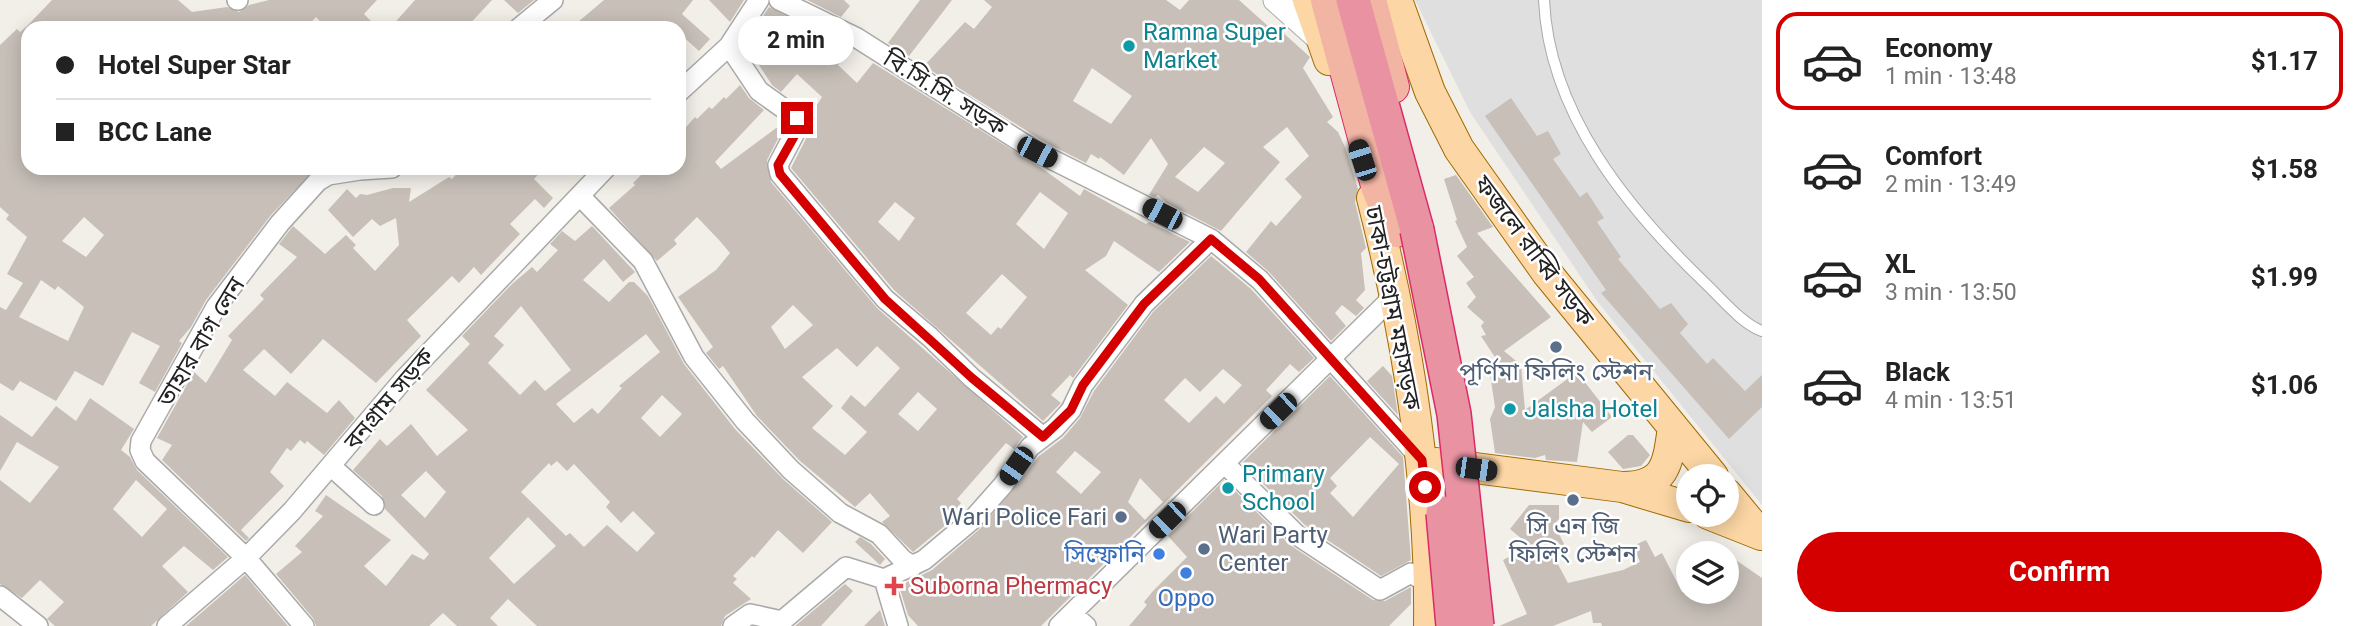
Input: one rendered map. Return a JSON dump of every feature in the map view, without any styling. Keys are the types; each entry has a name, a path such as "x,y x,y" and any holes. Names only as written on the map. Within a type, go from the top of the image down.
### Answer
{"highway":[{"path":"1327,0 1378,189 1407,230"},
{"path":"1344,0 1390,189 1407,230"},
{"path":"1353,0 1454,414 1477,626"},
{"path":"1370,0 1400,119 1407,230 1434,416 1453,626"}],"main road":[{"name":"ঢাকা-চট্টগ্রাম মহাসড়ক","path":"1308,0 1362,160 1394,296 1422,460 1430,585 1429,626"},
{"name":"ফজলে রাব্বি সড়ক","path":"1398,0 1430,92 1459,149 1514,229 1703,464"},
{"path":"1422,460 1622,487 1644,487 1661,474 1670,449 1673,427"},
{"path":"1622,487 1676,503"},
{"path":"1739,509 1761,536"},
{"path":"1739,527 1761,536"}],"street":[{"path":"528,21 553,0"},
{"path":"686,86 729,46 759,0"},
{"name":"বি.সি.সি. সড়ক","path":"779,0 857,37 1037,152 1211,239 1259,279 1422,460"},
{"path":"1275,0 1324,44"},
{"path":"729,46 759,91 801,121 778,165 780,174 885,299 972,378 1043,437"},
{"name":"তাহার বাগ লেন","path":"304,626 246,558 145,461 141,450 142,441 216,307 280,223 318,181 333,175"},
{"name":"বনগ্রাম সড়ক","path":"167,626 246,558 332,467 441,338 600,175"},
{"path":"580,196 643,261 694,357 745,421 791,470 840,513 879,534 913,566"},
{"path":"733,626 750,614 782,621 846,568 884,579 913,566 973,519 1003,485 1030,447 1071,410 1083,385 1144,304 1211,239"},
{"path":"1072,622 1225,464 1394,296"},
{"path":"1225,464 1297,534 1380,590 1410,573 1430,585"},
{"path":"332,467 374,505"},
{"path":"1476,469 1489,626"},
{"path":"884,579 898,626"},
{"path":"0,596 38,626"}],"lane":[{"path":"1544,0 1562,85 1589,144 1623,194 1673,251 1762,331"}],"shaded area":[{"path":"1415,0 1762,0 1762,505 1739,477 1739,464 1729,464 1597,301 1470,112"}],"building":[{"path":"52,0 178,0 192,12 227,7 239,12 249,5 269,0 377,0 364,14 371,21 320,21 316,17 312,21 32,21"},
{"path":"415,0 492,0 472,21 396,21"},
{"path":"504,0 534,0 518,13"},
{"path":"604,0 693,0 682,14 710,39 699,51 686,39 686,21 579,21"},
{"path":"709,0 744,0 730,22"},
{"path":"807,0 844,0 850,6 841,17"},
{"path":"920,0 952,0 909,56 888,43"},
{"path":"984,0 1166,0 1180,10 1189,0 1239,0 1276,33 1280,30 1310,57 1303,68 1333,117 1327,122 1338,132 1345,147 1358,189 1355,202 1366,248 1361,253 1365,290 1356,300 1364,308 1356,316 1342,305 1335,313 1346,326 1331,341 1269,272 1246,252 1271,221 1276,226 1302,197 1285,179 1309,156 1287,127 1263,147 1280,162 1221,231 1167,203 1158,195 1149,195 1168,164 1151,138 1124,175 1100,157 1099,159 1091,154 1086,163 1043,141 924,66 965,22 974,29 992,7","holes":["1092,68 1132,96 1111,124 1073,101","1204,147 1225,163 1198,192 1175,177"]},
{"path":"769,7 851,50 838,65 857,83 873,63 1043,169 1080,196 1084,189 1146,224 1149,222 1190,242 1159,272 1114,241 1106,256 1085,270 1128,305 1073,378 1070,375 1051,395 1061,403 1043,421 894,290 791,168 812,127 811,114 822,97 797,74 781,92 772,85 745,44","holes":["1040,192 1068,213 1044,249 1016,224","895,202 915,218 899,241 878,222","1002,274 1027,297 1001,329 998,327 991,335 966,313"]},
{"path":"17,29 20,32 21,175 309,175 271,215 206,300 191,327 179,341 182,343 155,392 139,383 160,346 132,332 103,386 75,371 56,401 20,381 13,391 0,383 0,307 6,310 23,283 7,274 27,237 6,219 9,215 0,207 0,45","holes":["84,217 104,235 86,257 62,241","41,280 55,290 58,286 84,307 68,341 19,317"]},
{"path":"740,85 749,98 764,110 715,162 721,169 783,123 785,125 767,160 771,182 877,308 1023,437 1014,449 1006,443 957,499 961,503 950,516 953,519 913,552 882,522 890,516 870,493 855,507 800,461 757,416 723,366 719,369 706,353 713,347 678,297 716,270 730,253 719,240 697,217 674,240 677,244 657,261 609,208 635,185 633,183 641,175 686,175 686,127 695,117 697,119 709,107 712,109 724,97 726,99","holes":["793,305 813,325 785,349 771,327","877,346 900,368 865,407 851,395 841,408 867,432 845,455 812,428 833,406 802,377 837,348 857,367","918,392 937,409 918,431 898,414"]},
{"path":"1511,98 1537,136 1548,131 1561,154 1553,159 1580,197 1587,192 1604,218 1597,222 1621,257 1618,259 1660,309 1671,303 1688,324 1680,333 1707,364 1713,358 1745,391 1762,375 1762,407 1729,439 1601,293 1606,290 1485,116"},
{"path":"456,175 538,175 534,179 553,198 544,208 535,199 510,224 520,234 481,275 474,267 459,283 452,276 407,320 421,336 376,383 323,339 291,374 264,349 243,370 275,396 287,382 327,413 339,400 355,418 324,455 307,441 305,444 300,440 291,451 287,448 270,472 284,486 241,530 249,538 246,541 162,460 172,445 157,438 194,372 206,383 232,340 228,336 264,299 260,295 297,257 279,244 293,226 325,254 346,235 356,245 353,248 375,271 399,245 396,218 380,226 372,219 353,237 328,210 347,189 356,198 360,194 367,195 393,188 411,188 409,202 449,177 452,179"},
{"path":"1456,175 1493,227 1477,233 1551,317 1504,351 1521,365 1525,410 1577,372 1612,417 1592,432 1583,422 1577,462 1546,460 1545,455 1535,458 1495,453 1490,419 1495,407 1490,374 1502,368 1481,336 1486,335 1481,326 1484,322 1467,307 1476,297 1466,283 1474,277 1457,256 1467,247 1455,221 1457,220 1444,179"},
{"path":"592,226 635,272 623,282 604,259 583,280 609,302 629,282 634,282 648,296 684,364 735,429 783,479 832,522 803,553 778,530 754,558 752,556 733,576 737,579 733,583 751,599 725,616 721,626 537,626 508,599 490,618 498,626 457,626 443,613 429,626 316,626 313,618 276,574 302,552 295,546 323,516 315,511 326,495 391,540 364,566 386,586 412,554 424,560 429,554 385,509 382,496 353,470 380,439 387,446 411,424 437,456 468,430 426,390 470,344 462,336 512,284 532,267 537,272 558,250 550,244 562,231 575,241","holes":["521,306 571,370 545,391 535,380 520,395 488,363 504,345 494,336","646,334 660,352 619,386 622,388 598,414 592,408 574,423 556,404","662,395 682,414 660,437 641,418","557,461 567,471 574,464 610,502 606,507 621,523 633,511 655,533 637,552 607,525 584,547 570,533 566,536 521,492 549,463 551,466","426,471 446,492 425,518 401,495","528,517 556,546 514,584 489,558"]},
{"path":"1211,256 1251,289 1314,358 1299,372 1290,364 1266,390 1272,396 1041,626 918,626 908,615 899,586 932,570 982,527 1039,456 1063,438 1080,418 1094,391 1153,312","holes":["1223,369 1242,385 1224,404 1216,396 1189,423 1164,400 1185,378 1200,392","1075,451 1101,472 1081,494 1056,472","1140,478 1163,502 1145,520 1128,502"]},
{"path":"1383,366 1392,376 1398,415 1367,381"},
{"path":"1330,376 1403,457 1411,560 1381,576 1305,525 1242,463","holes":["1370,437 1399,464 1353,517 1330,493 1337,486 1330,478"]},
{"path":"90,398 134,429 121,450 130,457 137,470 228,557 213,570 184,546 162,566 188,592 151,626 55,626 47,619 64,602 40,580 22,598 0,584 0,480 30,503 59,467 17,442 0,471 0,415 32,437 56,406 76,421","holes":["136,480 167,509 142,537 113,509"]},
{"path":"1628,435 1633,435 1650,455 1641,466 1623,469 1608,452"},
{"path":"1224,480 1290,545 1373,600 1385,601 1411,587 1411,604 1389,626 1129,626 1147,605 1144,602 1153,591 1187,557 1168,536"},
{"path":"1529,505 1559,505 1559,519 1554,524 1567,550 1554,557 1568,583 1623,570 1640,562 1633,546 1646,540 1655,557 1662,553 1676,580 1676,604 1739,604 1739,562 1762,578 1762,626 1602,626 1601,623 1593,623 1591,611 1553,626 1499,626 1527,614 1503,560 1530,546 1510,529"},
{"path":"860,537 885,559 880,565 855,542"},
{"path":"245,575 288,626 186,626"},
{"path":"845,584 853,591 821,626 795,626"},
{"path":"880,610 885,626 864,626"}],"place":[{"name":"Ramna Super Market","path":"1129,46"},
{"name":"পূর্ণিমা ফিলিং স্টেশন","path":"1556,347"},
{"name":"Jalsha Hotel","path":"1510,409"},
{"name":"Primary School","path":"1228,488"},
{"name":"সি এন জি ফিলিং স্টেশন","path":"1573,500"},
{"name":"Wari Police Fari","path":"1121,517"},
{"name":"Wari Party Center","path":"1204,549"},
{"name":"সিম্ফোনি","path":"1159,554"},
{"name":"Oppo","path":"1186,573"},
{"name":"Suborna Phermacy","path":"894,586"}],"route":[{"path":"797,118 801,121 800,126 778,165 780,174 840,242 885,299 930,337 972,378 1043,437 1071,410 1083,385 1144,304 1211,239 1259,279 1422,460 1425,487"}]}
